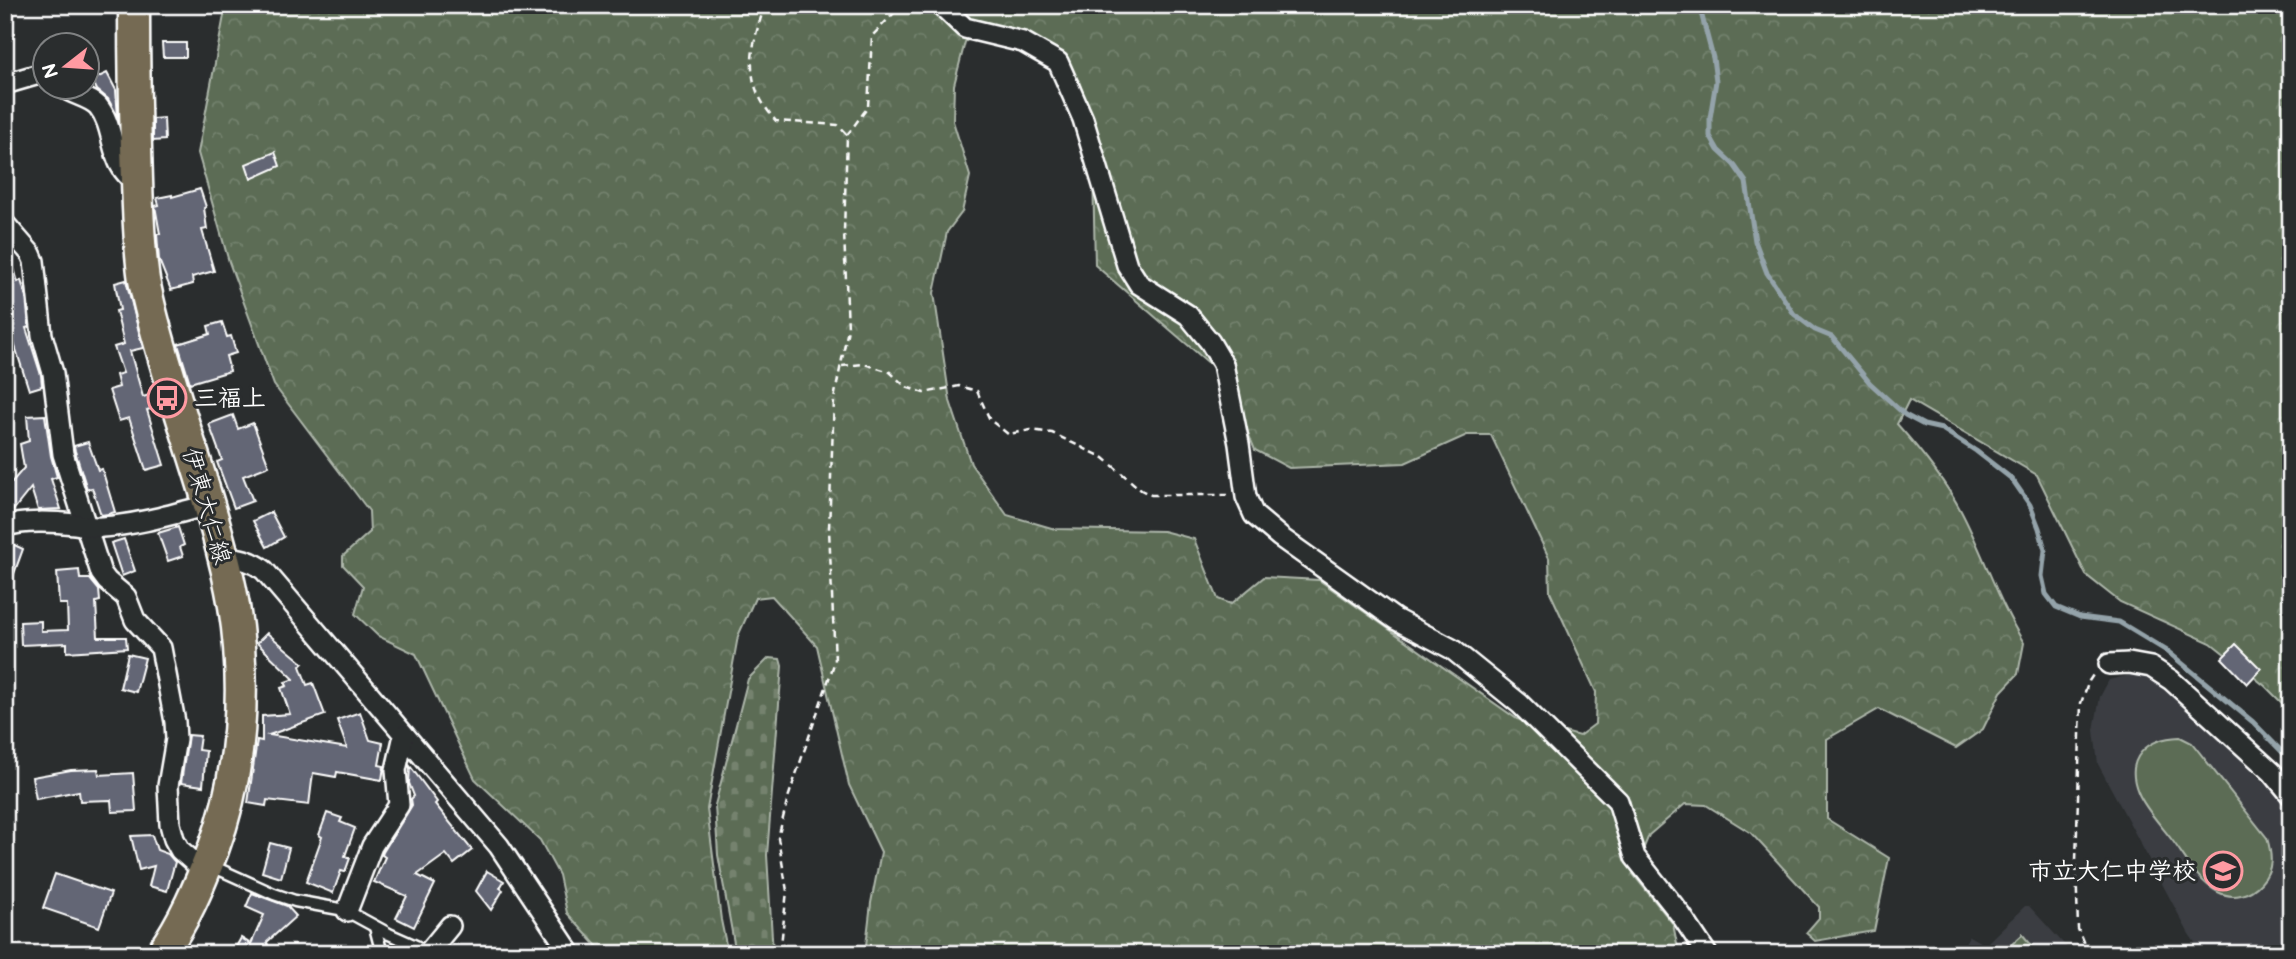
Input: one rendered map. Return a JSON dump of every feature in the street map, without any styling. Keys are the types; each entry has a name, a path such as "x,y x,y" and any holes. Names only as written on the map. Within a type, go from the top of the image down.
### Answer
{"main road":[{"name":"伊東大仁線","path":"134,5 134,110 141,251 149,299 223,557 234,604 239,646 241,697 237,753 227,807 206,868 172,947"}],"street":[{"path":"941,5 965,28 1023,42 1058,62 1083,119 1127,265 1139,284 1188,315 1210,342 1223,364 1239,444 1246,497 1254,515 1280,537 1395,619 1452,649 1540,723 1618,801 1635,857 1681,915 1707,954"},
{"path":"5,84 32,76"},
{"path":"92,102 106,118 121,168 128,177 137,182"},
{"path":"5,224 34,261 43,341 53,373 63,454 101,573 107,582 126,597 135,620 162,648 176,739 168,786 170,824 180,850 206,868"},
{"path":"5,527 30,523 68,523 102,527 208,505"},
{"path":"223,557 254,562 264,570 499,846 571,954"},
{"path":"2109,664 2129,663 2151,667 2171,680 2272,772 2291,795"},
{"path":"347,911 372,846 399,805 396,770 404,735"},
{"path":"427,954 450,926"}],"lane":[{"path":"206,868 295,901 347,911 427,954"},
{"path":"376,927 382,954"}],"path":[{"path":"765,5 757,29 751,66 759,97 776,121 838,125 847,135"},
{"path":"780,954 787,891 778,838 788,798 835,661 830,529 834,399 848,329 844,232 847,135 868,107 872,36 895,12 907,5"},
{"path":"842,366 863,364 890,372 906,387 924,393 960,386 977,391 990,421 1008,434 1031,430 1052,433 1104,458 1141,490 1151,495 1214,494 1246,497"},
{"path":"2088,954 2078,929 2076,861 2081,703 2089,681 2099,668 2109,664"}],"shaded area":[{"name":"市立大仁中学校","path":"2135,674 2150,678 2204,724 2291,809 2291,954 2203,954 2189,934 2098,764 2094,730 2100,697 2109,680"},
{"name":"市立大仁中学校","path":"2025,906 2029,906 2073,954 1959,954 1969,936 1985,945"}],"green space":[{"path":"226,5 2291,5 2291,712 2265,686 2211,643 2120,602 2086,575 2037,475 1909,400 1897,424 1932,466 1954,499 2006,611 2024,643 2018,674 2001,692 1983,729 1956,748 1879,709 1827,739 1827,819 1889,858 1874,931 1815,941 1806,933 1819,918 1819,907 1751,833 1706,805 1685,804 1649,835 1633,874 1673,924 1679,954 865,954 881,852 849,785 817,646 772,596 755,598 738,636 707,809 728,954 604,954 567,913 559,875 540,840 475,779 416,654 378,636 355,614 363,586 343,565 343,556 370,532 369,511 274,385 229,262 198,153","holes":["998,26 1026,35 1079,81 1092,121 1095,265 1225,377 1255,450 1289,468 1405,463 1467,435 1491,435 1549,558 1550,592 1596,692 1595,724 1579,736 1517,719 1319,580 1264,577 1231,604 1218,599 1194,539 1163,531 1055,529 1007,515 971,464 950,401 934,293 947,232 962,212 970,176 953,121 954,85 965,42 980,31"]},
{"path":"769,658 780,659 782,666 767,855 773,954 736,954 718,855 715,805 748,679"},
{"path":"2180,737 2192,743 2267,838 2271,856 2270,867 2265,878 2252,891 2230,896 2218,892 2204,882 2149,811 2138,792 2134,769 2141,752 2158,741"},
{"path":"2022,935 2039,954 2001,954"}],"building":[{"path":"162,43 186,43 186,57 163,57"},
{"path":"107,73 116,90 118,117 108,99 102,94 102,75"},
{"path":"164,118 165,140 153,141 153,119"},
{"path":"275,152 280,166 251,179 246,164"},
{"path":"200,189 206,207 207,229 202,230 214,271 192,277 193,284 171,290 159,260 157,234 160,234 155,206 159,205 157,198"},
{"path":"9,252 18,282 21,280 26,297 29,327 26,328 41,375 42,386 29,390 13,340 11,341 5,315 5,253"},
{"path":"126,280 143,348 130,351 143,397 156,393 160,406 147,410 164,465 146,470 129,418 119,421 109,390 119,387 116,375 123,373 114,347 124,344 116,311 120,310 115,283"},
{"path":"222,322 227,337 231,336 236,353 226,356 230,371 190,383 178,344 210,334 208,326"},
{"path":"45,415 57,477 51,479 61,509 38,510 31,488 11,513 5,514 5,490 24,468 20,444 29,441 27,416"},
{"path":"233,415 238,429 253,423 269,466 243,476 253,501 234,508 217,462 222,460 209,424"},
{"path":"88,442 98,470 102,469 115,512 101,515 92,488 87,489 74,446"},
{"path":"271,512 284,537 267,547 253,521"},
{"path":"178,527 184,545 180,547 183,556 168,561 158,533"},
{"path":"124,539 135,571 122,576 111,543"},
{"path":"10,543 23,549 7,593 5,556"},
{"path":"79,570 80,579 90,579 99,590 100,601 96,602 98,637 126,637 127,648 67,652 67,643 21,645 20,622 41,621 41,631 68,630 67,604 59,604 57,572"},
{"path":"267,633 303,663 300,666 307,685 313,683 325,715 269,735 347,748 337,720 360,712 370,740 383,743 379,765 384,766 382,780 337,772 336,777 313,773 309,805 267,800 266,806 248,803 257,740 262,741 262,716 290,714 281,688 287,686 285,682 294,679 257,643"},
{"path":"2236,644 2261,669 2247,684 2222,658"},
{"path":"128,654 145,658 136,692 120,688"},
{"path":"188,735 200,736 198,750 206,751 203,786 181,783"},
{"path":"410,766 437,802 435,804 472,850 454,864 446,854 417,875 435,884 414,927 396,918 407,896 374,882 385,857 383,852 412,805 411,799 414,796 409,783"},
{"path":"98,769 99,775 133,773 136,811 112,812 111,800 80,801 79,791 36,799 32,777 71,770"},
{"path":"327,813 342,818 340,822 355,828 345,856 350,858 345,872 341,871 333,893 306,882 322,837 319,835"},
{"path":"152,835 157,850 168,854 175,862 167,891 149,886 154,866 139,870 131,836"},
{"path":"270,843 289,848 281,878 262,872"},
{"path":"487,871 504,881 500,888 503,890 491,910 476,891"},
{"path":"55,874 111,893 99,927 43,908"},
{"path":"252,893 287,906 296,916 267,942 271,954 232,954 241,938 251,944 264,915 246,907"}],"waterway":[{"path":"1699,5 1716,81 1710,136 1718,150 1734,165 1746,182 1755,241 1767,273 1794,314 1815,330 1832,337 1870,383 1905,415 1924,425 1942,429 2012,479 2030,505 2039,528 2045,550 2042,576 2046,594 2056,607 2080,617 2119,622 2167,651 2253,722 2291,761"}],"place":[{"name":"三福上","path":"167,398"},
{"name":"市立大仁中学校","path":"2223,871"}]}
